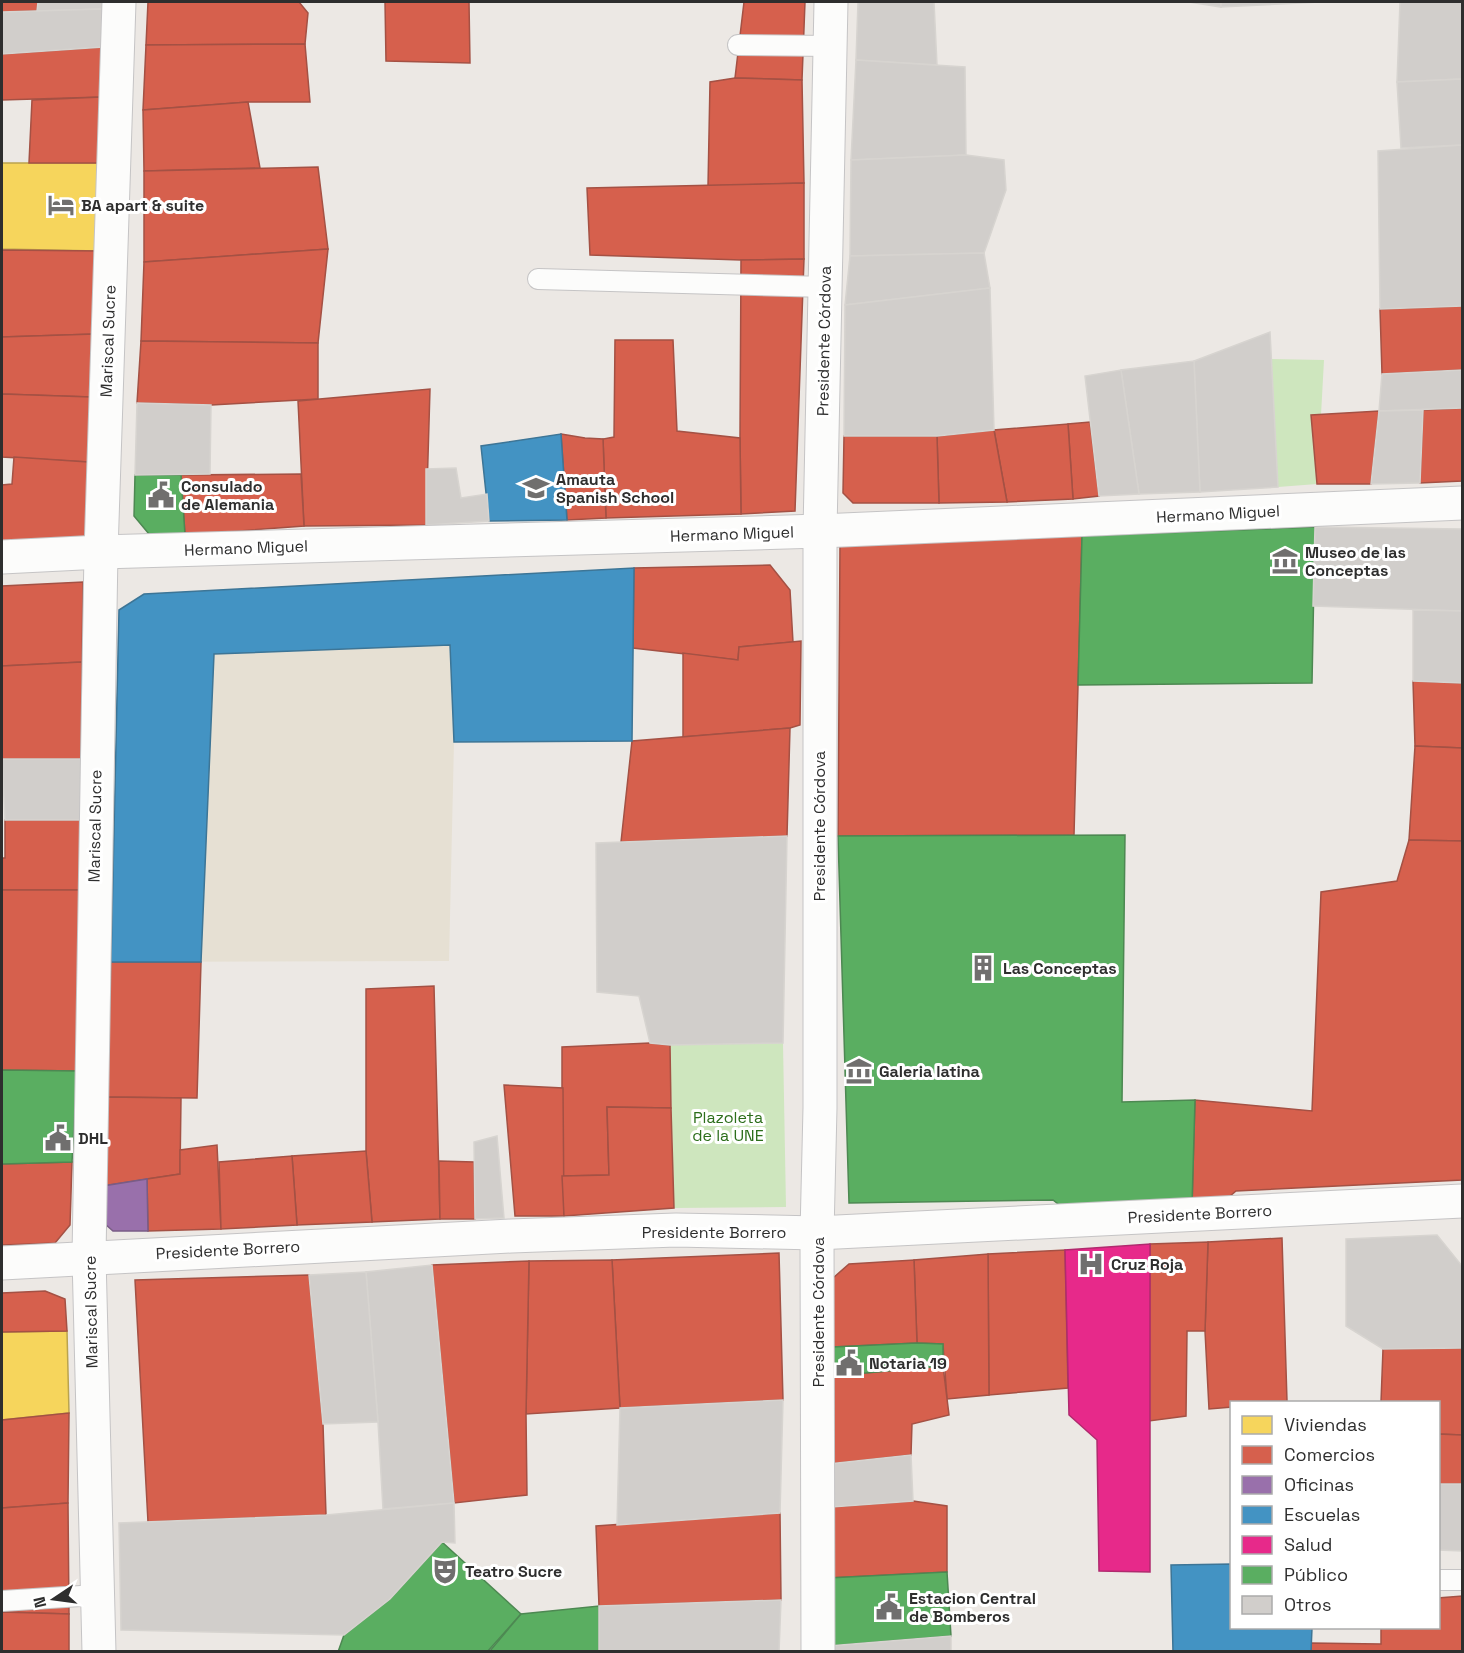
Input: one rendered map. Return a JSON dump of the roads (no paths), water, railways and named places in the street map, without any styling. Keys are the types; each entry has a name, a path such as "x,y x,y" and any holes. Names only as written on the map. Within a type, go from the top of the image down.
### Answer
{"street":[{"name":"Mariscal Sucre","path":"99,1652 89,1257 101,552 119,2"},
{"name":"Presidente Córdova","path":"818,1652 820,531 831,2"},
{"name":"Hermano Miguel","path":"2,557 101,552 820,531 1462,503"},
{"name":"Presidente Borrero","path":"2,1263 652,1231 817,1233 1462,1201"}],"lane":[{"path":"738,45 830,46"},
{"path":"538,279 825,287"},
{"path":"1440,1580 1462,1581"},
{"path":"2,1601 97,1595"}],"place":[{"name":"BA apart & suite","path":"61,205"},
{"name":"Amauta Spanish School","path":"536,488"},
{"name":"Consulado de Alemania","path":"161,495"},
{"name":"Museo de las Conceptas","path":"1285,561"},
{"name":"Las Conceptas","path":"983,968"},
{"name":"Galeria latina","path":"859,1071"},
{"name":"DHL","path":"58,1138"},
{"name":"Cruz Roja","path":"1091,1264"},
{"name":"Notaria 19","path":"849,1363"},
{"name":"Teatro Sucre","path":"445,1571"},
{"name":"Estacion Central de Bomberos","path":"889,1607"}],"park label":[{"name":"Plazoleta de la UNE","path":"728,1126"}]}
